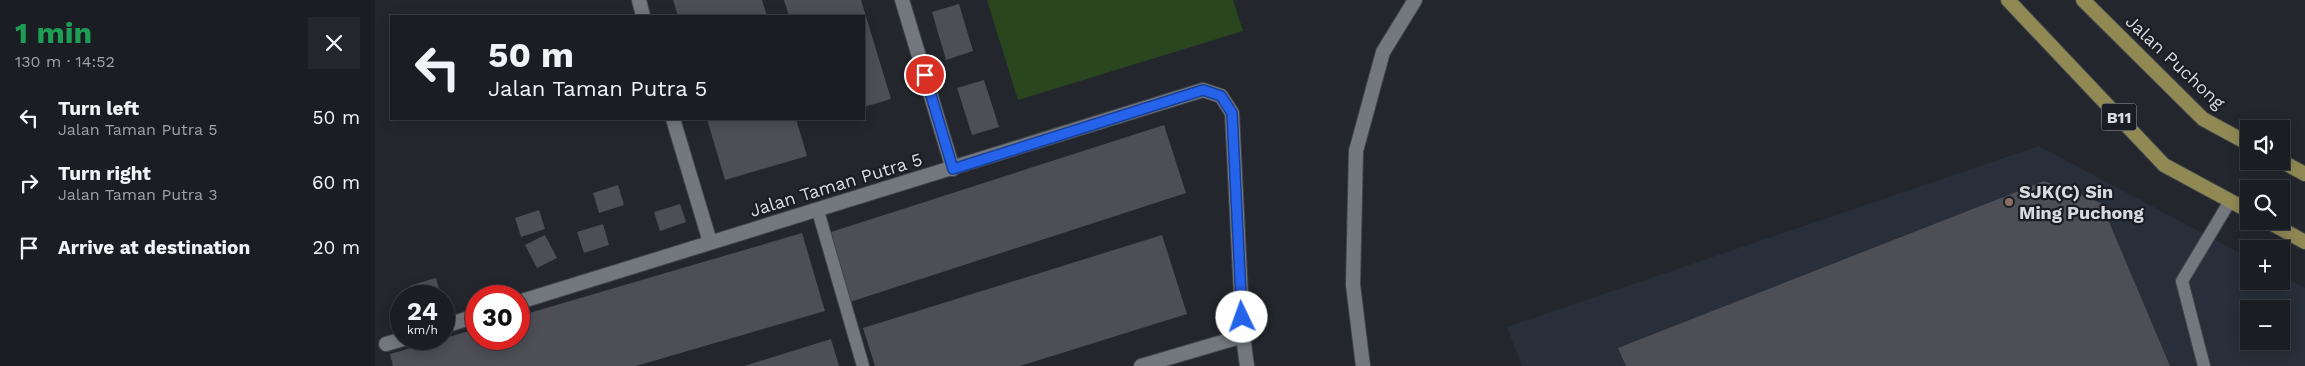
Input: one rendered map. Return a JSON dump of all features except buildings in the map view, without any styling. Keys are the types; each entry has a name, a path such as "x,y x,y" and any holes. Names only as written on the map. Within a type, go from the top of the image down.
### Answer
{"main road":[{"name":"B11","path":"2008,0 2165,165 2240,206"},
{"name":"Jalan Puchong","path":"2083,0 2203,119 2240,139"},
{"path":"2290,166 2305,174"},
{"path":"2283,230 2305,242"}],"street":[{"path":"639,0 643,15"},
{"path":"902,0 953,169"},
{"path":"1363,366 1353,285 1356,151 1383,52 1415,0"},
{"name":"Jalan Taman Putra 5","path":"530,299 1203,90 1221,96 1232,113 1243,336"},
{"path":"673,120 710,242"},
{"path":"1141,366 1243,336 1247,366"},
{"path":"386,344 390,343"}],"lane":[{"path":"2204,366 2182,281 2230,201"},
{"path":"818,210 863,366"}],"shaded area":[{"name":"SJK(C) Sin Ming Puchong","path":"2039,146 2240,253 2240,290 2290,290 2290,280 2305,288 2305,366 1522,366 1507,327"}],"green space":[{"path":"987,0 1233,0 1243,31 1018,100"}],"place":[{"name":"SJK(C) Sin Ming Puchong","path":"2009,202"}],"route":[{"path":"925,75 953,169 1203,90 1221,96 1232,113 1242,317"}]}
